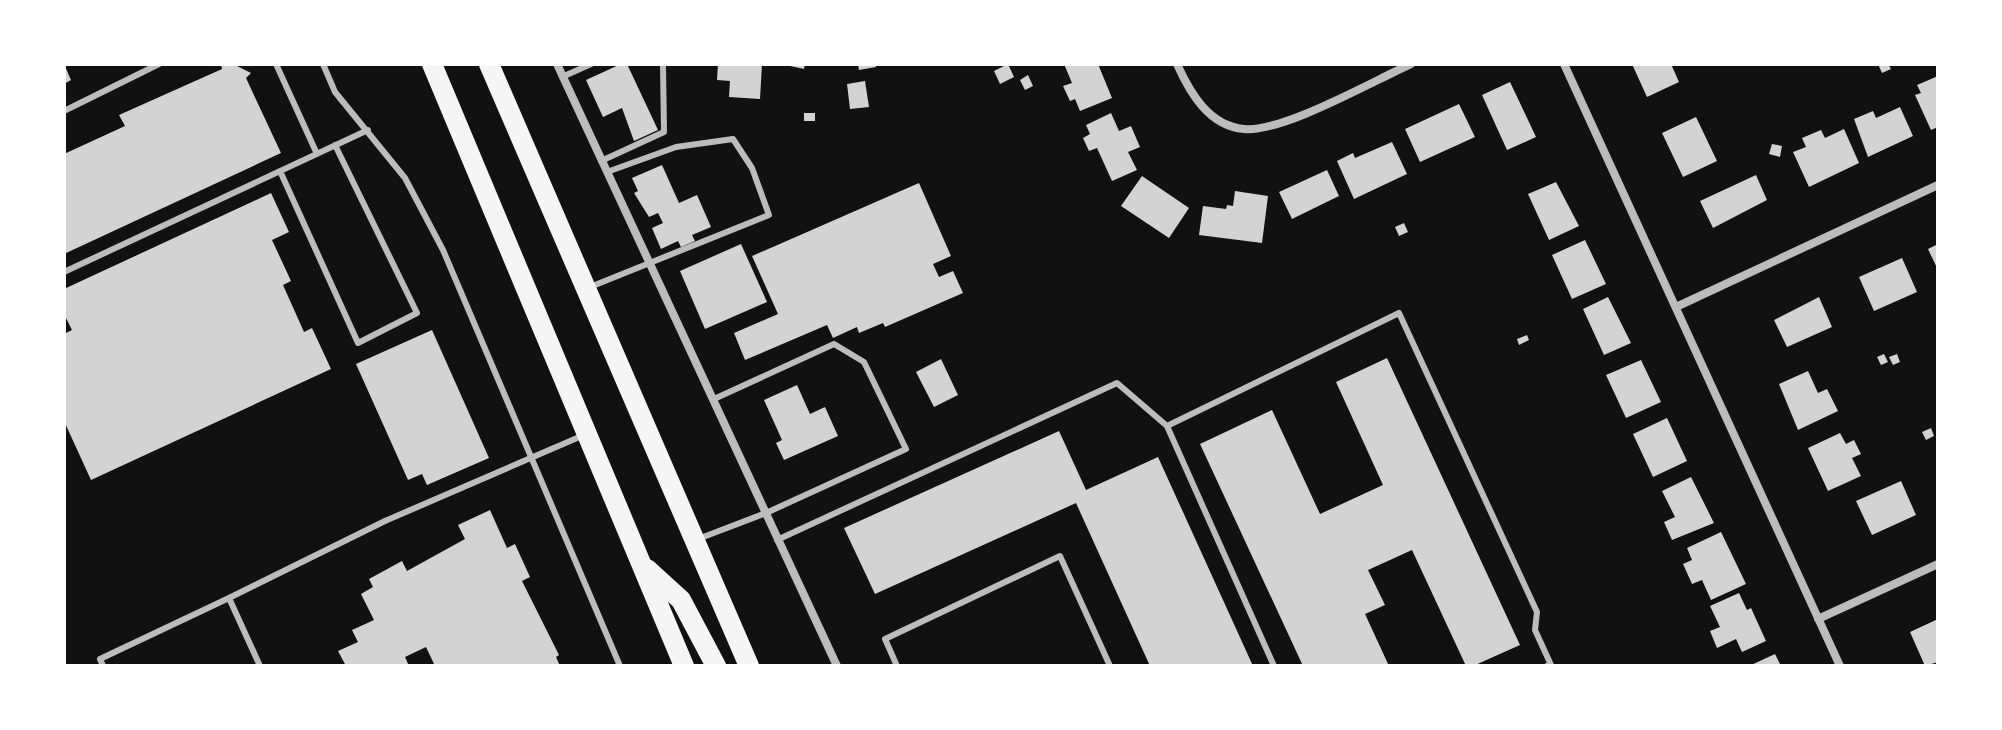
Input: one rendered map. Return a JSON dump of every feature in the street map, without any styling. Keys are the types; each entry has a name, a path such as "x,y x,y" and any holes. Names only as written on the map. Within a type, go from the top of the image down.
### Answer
{"main road":[{"path":"432,64 684,666"},
{"path":"489,64 749,666"},
{"path":"642,564 681,600 716,666"}],"street":[{"path":"557,64 837,666"},
{"path":"1177,64 1185,83 1208,114 1244,129 1282,123 1411,64"},
{"path":"1564,64 1840,666"},
{"path":"1676,307 1938,185"},
{"path":"1818,619 1938,564"}],"lane":[{"path":"276,64 317,154"},
{"path":"323,64 335,92 405,178 443,250 620,666"},
{"path":"562,77 591,64"},
{"path":"601,161 664,132 663,64"},
{"path":"64,111 156,65"},
{"path":"64,272 368,130"},
{"path":"587,288 649,266 769,215 752,168 733,139 676,147 606,172"},
{"path":"280,171 358,343 417,313 335,145"},
{"path":"1167,426 1399,313 1537,612 1535,630 1550,666"},
{"path":"695,540 766,513 906,449 864,362 834,344 714,399"},
{"path":"777,540 1117,383 1167,426 1274,666"},
{"path":"103,666 100,659 385,521 587,433"},
{"path":"897,666 885,639 1060,556 1110,666"},
{"path":"229,598 260,666"}],"building":[{"path":"64,64 71,80 64,84"},
{"path":"221,64 233,64 251,73 246,78 281,153 64,254 64,154 125,126 119,115 222,69"},
{"path":"627,64 658,130 634,141 622,108 603,117 586,80"},
{"path":"718,64 762,64 760,99 729,97 730,81 717,80"},
{"path":"781,64 805,64 804,69"},
{"path":"858,64 876,64 876,67 859,70"},
{"path":"1008,64 1014,77 1000,84 994,71"},
{"path":"1064,64 1098,64 1112,98 1080,111 1075,99 1070,101 1063,86 1072,83"},
{"path":"1632,64 1671,64 1679,82 1647,97"},
{"path":"1878,64 1888,64 1891,69 1882,73"},
{"path":"1028,75 1033,86 1025,90 1020,80"},
{"path":"1938,76 1938,127 1931,130 1915,95 1921,93 1917,85"},
{"path":"865,81 869,107 850,109 847,84"},
{"path":"1510,82 1536,137 1507,150 1482,95"},
{"path":"1459,104 1475,137 1420,162 1405,129"},
{"path":"1900,107 1913,136 1868,157 1854,119 1873,111 1876,118"},
{"path":"804,113 815,113 815,121 804,121"},
{"path":"1111,113 1119,131 1131,126 1140,147 1128,152 1137,170 1112,181 1097,148 1089,151 1083,138 1090,134 1086,125"},
{"path":"1696,117 1717,161 1683,177 1662,133"},
{"path":"1844,129 1859,163 1809,187 1793,152 1806,147 1802,138 1821,130 1825,138"},
{"path":"1392,142 1407,174 1354,199 1337,161 1353,153 1355,158"},
{"path":"1772,144 1782,146 1780,157 1769,154"},
{"path":"662,165 679,203 697,195 711,227 692,235 695,241 681,247 678,241 661,249 652,228 663,223 658,213 649,217 634,193 638,191 632,178"},
{"path":"1327,170 1339,196 1292,219 1279,192"},
{"path":"1756,175 1767,200 1713,228 1700,201"},
{"path":"1142,176 1189,208 1169,238 1121,206"},
{"path":"1556,182 1579,226 1549,240 1528,194"},
{"path":"919,183 951,256 933,264 939,277 953,271 963,293 885,327 883,323 859,333 857,327 833,338 827,325 745,360 734,333 778,314 752,256"},
{"path":"1235,191 1268,196 1262,243 1199,235 1203,206 1226,209 1227,205 1233,206"},
{"path":"271,193 289,232 272,240 291,281 283,285 304,332 312,328 331,369 91,480 64,421 64,334 72,330 64,314 64,289"},
{"path":"1404,223 1408,232 1399,236 1395,227"},
{"path":"1585,240 1606,284 1572,299 1552,255"},
{"path":"741,244 767,302 705,329 680,271"},
{"path":"1938,244 1938,270 1928,249"},
{"path":"1902,258 1917,292 1874,311 1859,277"},
{"path":"1608,297 1631,343 1604,355 1583,309"},
{"path":"1819,297 1832,327 1787,347 1774,320"},
{"path":"432,330 489,458 427,485 422,474 408,480 356,364"},
{"path":"1527,335 1529,340 1519,345 1517,339"},
{"path":"1884,354 1888,362 1881,365 1877,357"},
{"path":"1897,354 1900,362 1893,365 1889,357"},
{"path":"1387,358 1520,645 1473,666 1466,666 1412,550 1368,570 1385,605 1365,614 1389,666 1303,666 1200,444 1272,410 1320,514 1383,485 1336,382"},
{"path":"941,359 958,395 934,407 916,372"},
{"path":"1641,360 1661,402 1626,418 1606,375"},
{"path":"1808,371 1818,393 1827,389 1838,411 1798,430 1779,384"},
{"path":"797,385 810,414 825,407 838,436 784,460 776,443 782,440 764,400"},
{"path":"1667,418 1687,461 1653,477 1633,434"},
{"path":"1931,428 1934,436 1926,440 1922,432"},
{"path":"1059,431 1086,490 1158,457 1253,666 1150,666 1076,503 875,594 844,528"},
{"path":"1840,433 1846,444 1854,440 1861,454 1852,458 1861,476 1828,491 1808,448"},
{"path":"1691,477 1714,523 1672,540 1664,522 1675,517 1662,491"},
{"path":"1901,481 1916,515 1872,535 1856,501"},
{"path":"490,510 507,548 515,544 530,577 522,581 559,655 556,657 560,666 435,666 426,647 405,657 409,666 346,666 338,651 358,642 352,630 374,620 361,594 373,587 369,579 402,561 407,571 465,539 458,525"},
{"path":"1721,532 1746,584 1711,600 1702,580 1692,584 1683,564 1692,560 1687,548"},
{"path":"1739,593 1747,610 1751,608 1766,641 1742,652 1736,639 1717,648 1710,631 1720,627 1710,606"},
{"path":"1938,619 1938,662 1925,666 1910,632"},
{"path":"1775,654 1781,666 1749,666"}]}
